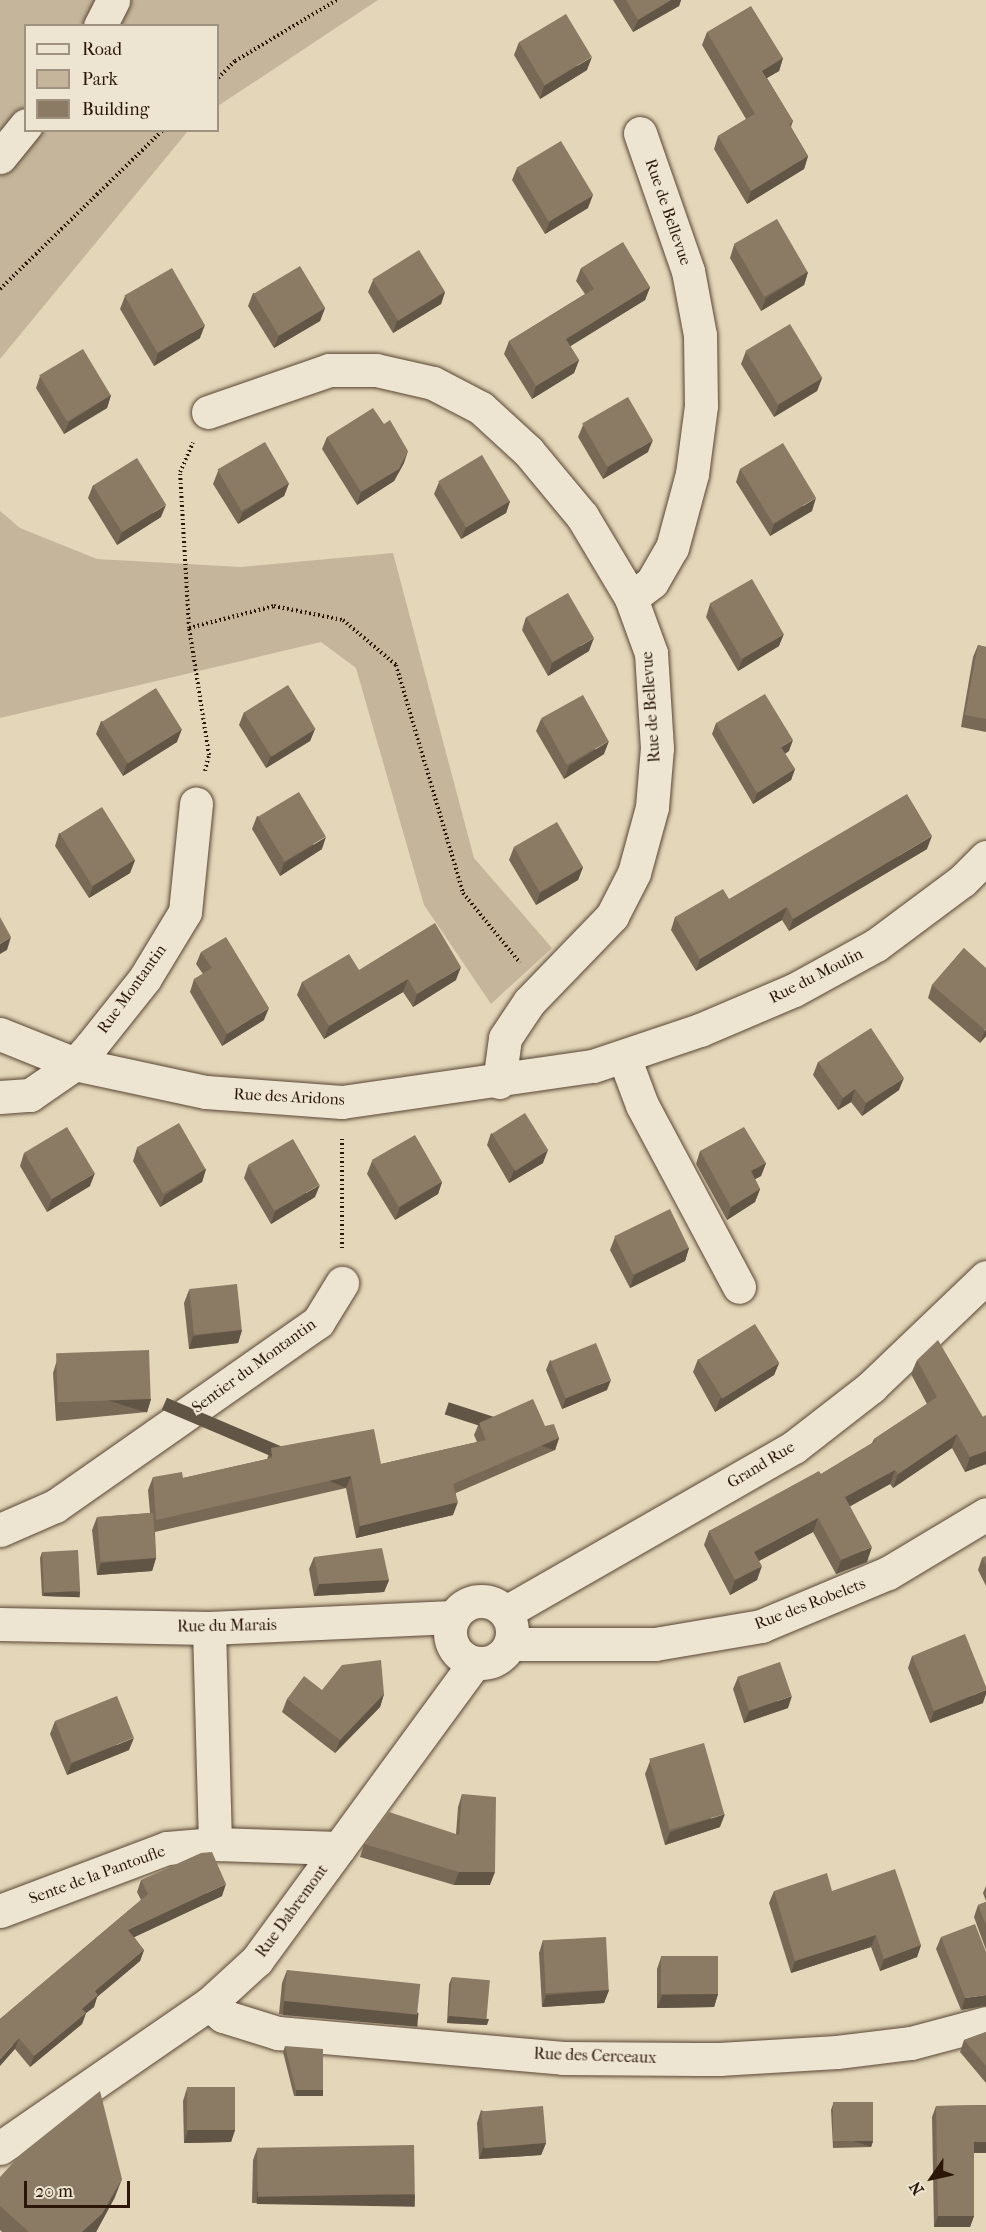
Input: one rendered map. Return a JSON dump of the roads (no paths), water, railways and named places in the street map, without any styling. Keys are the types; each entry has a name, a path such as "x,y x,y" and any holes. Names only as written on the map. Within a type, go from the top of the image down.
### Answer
{"street":[{"path":"101,24 113,0"},
{"path":"0,157 24,127"},
{"name":"Rue de Bellevue","path":"499,1082 505,1038 541,989 612,916 634,873 652,807 657,748 651,653 632,598 652,582 672,548 692,474 701,406 700,334 688,271 640,134"},
{"path":"208,412 329,370 376,370 433,382 481,408 528,451 582,516 632,598"},
{"name":"Rue Montantin","path":"75,1064 145,978 185,912 195,804"},
{"name":"Rue du Moulin","path":"624,1057 795,990 876,945 962,881 986,857"},
{"name":"Rue des Aridons","path":"0,1034 75,1064 206,1092 342,1102 499,1082 624,1057"},
{"path":"624,1057 642,1105 739,1287"},
{"path":"0,1097 30,1095 75,1064"},
{"name":"Grand Rue","path":"508,1628 794,1447 871,1387 986,1276"},
{"name":"Sentier du Montantin","path":"0,1530 55,1506 318,1322 342,1283"},
{"name":"Rue des Robelets","path":"508,1628 656,1644 761,1626 888,1573 986,1514"},
{"path":"478,1600 489,1601 508,1628 495,1660 474,1663 455,1650 450,1639 453,1617 459,1609 478,1600"},
{"name":"Rue du Marais","path":"0,1624 209,1628 453,1617"},
{"path":"209,1628 215,1844"},
{"name":"Rue Dabremont","path":"0,2148 209,2004 257,1960 474,1663"},
{"name":"Sente de la Pantoufle","path":"0,1911 167,1848 215,1844 339,1848"},
{"name":"Rue des Cerceaux","path":"209,2004 223,2016 278,2033 563,2058 718,2059 837,2052 911,2043 986,2023"}]}
